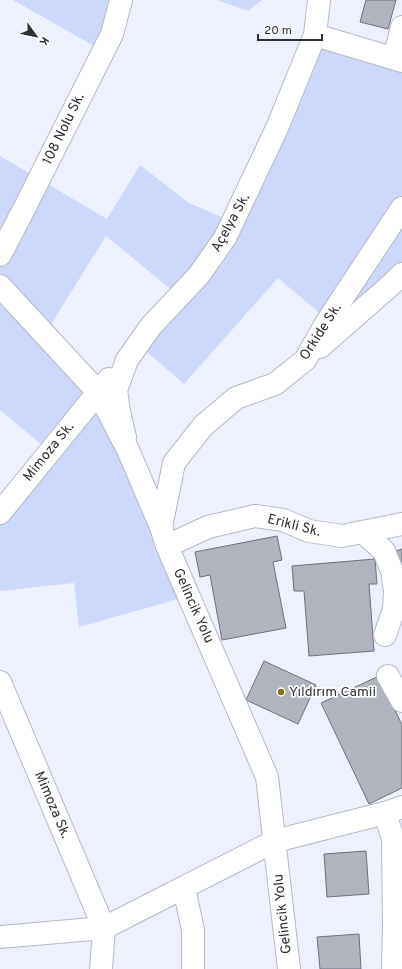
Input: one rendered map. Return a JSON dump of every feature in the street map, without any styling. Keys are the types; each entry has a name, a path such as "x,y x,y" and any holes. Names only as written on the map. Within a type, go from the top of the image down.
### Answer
{"street":[{"name":"108 Nolu Sk.","path":"0,255 112,34 121,0"},
{"name":"Açelya Sk.","path":"128,450 119,412 116,390 127,360 151,326 199,275 225,238 277,128 315,35 319,0"},
{"path":"315,35 398,60 402,27"},
{"name":"Orkide Sk.","path":"164,536 174,463 203,426 236,398 275,384 305,360 328,320 402,208"},
{"path":"305,360 402,274"},
{"name":"Gelincik Yolu","path":"0,286 98,392 128,450 268,776 289,969"},
{"name":"Mimoza Sk.","path":"0,513 98,392 127,360"},
{"name":"Erikli Sk.","path":"164,536 255,516 283,520 309,531 342,536 402,524"},
{"path":"364,532 384,551 392,571 395,591 394,609 385,635"},
{"path":"388,676 402,701"},
{"name":"Mimoza Sk.","path":"0,682 104,928"},
{"path":"0,937 104,928 275,842 393,810 393,969"},
{"path":"184,888 193,930 193,969"},
{"path":"101,969 104,928"}],"shaded area":[{"path":"13,0 121,0 103,51"},
{"path":"217,0 262,0 248,11"},
{"path":"315,35 402,61 402,274 328,320 278,278 184,384 138,344 179,296 106,236 45,334 98,392 189,596 79,627 74,583 0,591 0,513 49,451 0,410 0,156 107,219 140,165 189,203 233,222"}],"building":[{"path":"366,0 396,0 388,29 360,22"},
{"path":"277,536 282,560 273,562 286,628 222,640 210,575 200,577 195,552"},
{"path":"402,549 402,567 396,551"},
{"path":"375,559 377,584 369,584 374,651 309,656 304,591 294,591 292,566"},
{"name":"Yıldırım Camii","path":"264,661 316,685 298,724 246,700"},
{"path":"379,676 402,725 402,788 369,804 321,703"},
{"path":"366,851 369,894 327,897 324,854"},
{"path":"359,934 361,969 320,969 317,937"}],"place":[{"name":"Yıldırım Camii","path":"281,692"}]}
